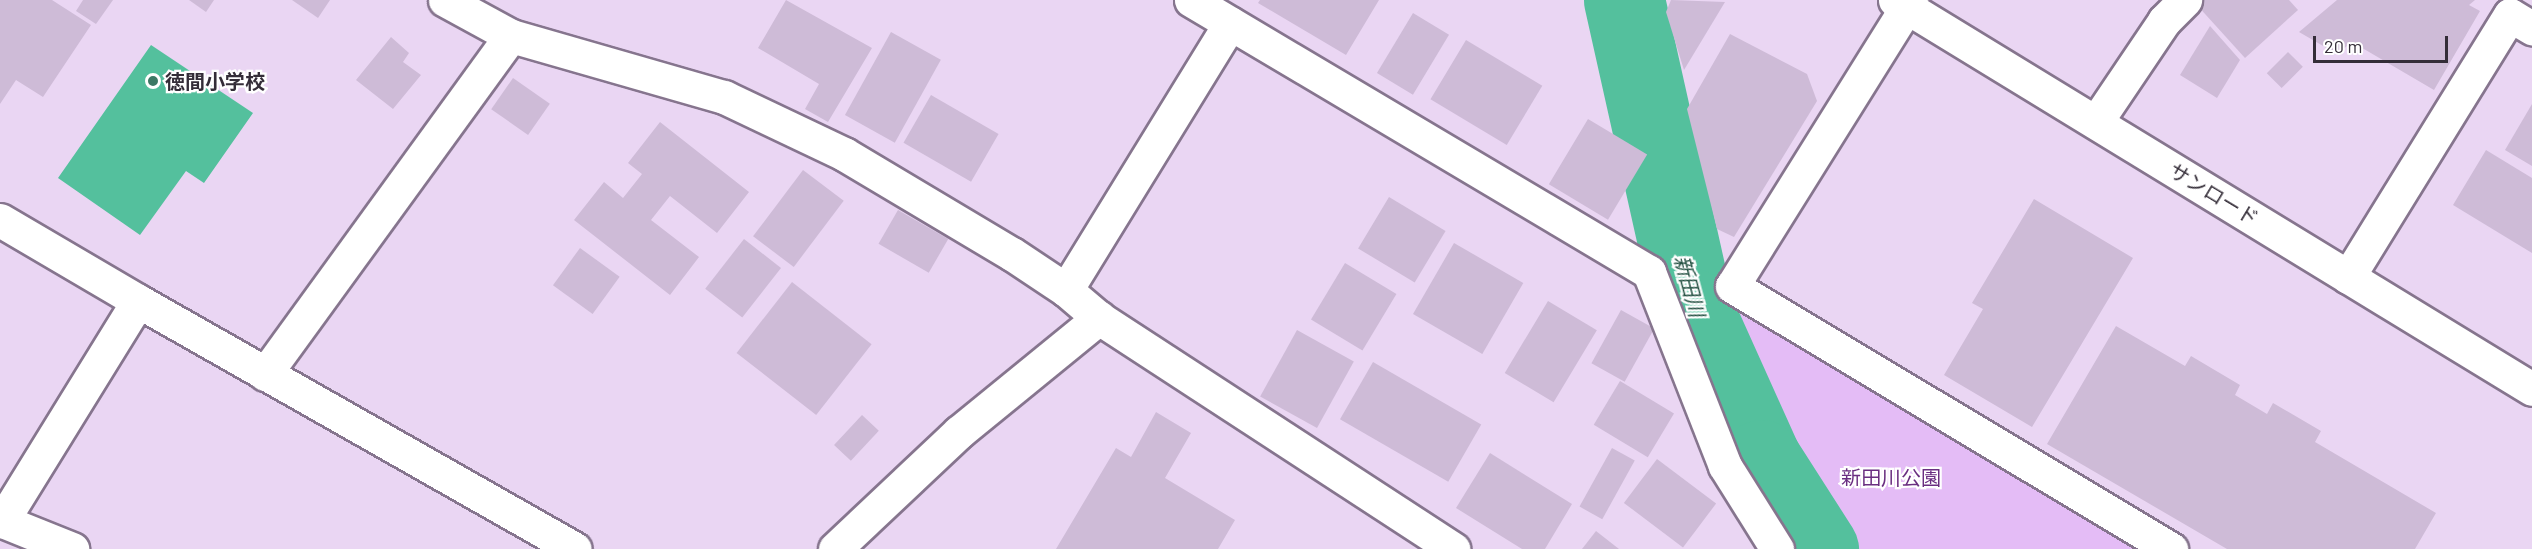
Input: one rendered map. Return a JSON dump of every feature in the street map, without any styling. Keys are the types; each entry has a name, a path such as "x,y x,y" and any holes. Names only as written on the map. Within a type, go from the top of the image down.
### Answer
{"street":[{"path":"445,0 511,36 724,97 844,154 1066,290 1099,318 1453,549"},
{"path":"1191,0 1650,272 1725,466 1777,549"},
{"path":"2096,123 2164,21 2185,0"},
{"path":"1904,2 1732,286 2171,549"},
{"name":"サンロード","path":"1904,2 2096,123 2532,389"},
{"path":"2348,277 2510,15 2532,27"},
{"path":"1066,290 1230,23"},
{"path":"265,374 511,36"},
{"path":"0,220 265,374 575,549"},
{"path":"72,549 1,521 138,301"},
{"path":"835,549 959,432 1099,318"}],"green space":[{"name":"新田川公園","path":"1716,285 2149,549 1853,549 1800,474"}],"shaded area":[{"path":"151,45 253,113 204,183 186,171 140,235 58,178"}],"building":[{"path":"0,0 52,0 91,25 43,97 16,80 0,104"},
{"path":"83,0 113,0 96,24 76,11"},
{"path":"189,0 214,0 206,12"},
{"path":"292,0 330,0 318,18"},
{"path":"786,0 872,48 828,122 805,109 819,84 758,48"},
{"path":"1260,0 1379,0 1346,55 1258,3"},
{"path":"1671,0 1725,2 1684,70 1666,12"},
{"path":"2200,0 2289,0 2298,10 2245,58 2196,4"},
{"path":"2337,0 2475,0 2469,5 2480,11 2434,90 2352,42 2337,54 2299,32"},
{"path":"1413,13 1449,35 1413,95 1377,73"},
{"path":"2210,26 2240,60 2217,98 2180,75"},
{"path":"891,32 941,60 895,143 845,115"},
{"path":"1730,34 1807,74 1817,101 1734,237 1717,229 1687,109"},
{"path":"391,37 409,53 403,62 421,75 393,109 356,80"},
{"path":"1466,40 1542,86 1507,145 1430,99"},
{"path":"2288,52 2303,67 2282,88 2267,73"},
{"path":"513,78 550,104 528,135 491,109"},
{"path":"931,95 999,134 971,182 904,143"},
{"path":"2532,104 2532,166 2505,150"},
{"path":"1588,119 1647,155 1608,220 1549,184"},
{"path":"660,122 749,192 717,233 670,196 651,220 699,257 670,295 574,220 604,182 623,198 642,174 628,163"},
{"path":"2486,150 2532,178 2532,253 2453,205"},
{"path":"803,170 844,201 794,267 753,236"},
{"path":"1389,197 1446,231 1415,282 1358,248"},
{"path":"2034,199 2133,258 2032,427 1944,375 1983,309 1972,303"},
{"path":"898,210 948,239 929,273 878,244"},
{"path":"744,239 781,268 742,318 705,289"},
{"path":"1454,243 1523,283 1482,354 1413,314"},
{"path":"580,248 620,277 593,314 553,285"},
{"path":"1345,263 1396,294 1362,350 1311,320"},
{"path":"792,282 872,344 816,415 737,353"},
{"path":"1548,301 1597,330 1554,402 1505,373"},
{"path":"1621,310 1654,328 1625,382 1591,363"},
{"path":"2116,326 2185,366 2191,356 2240,385 2235,395 2267,414 2273,403 2321,431 2315,442 2436,513 2415,549 2227,549 2047,444"},
{"path":"1297,330 1354,362 1317,428 1260,396"},
{"path":"1373,362 1481,424 1448,482 1340,419"},
{"path":"1620,381 1674,413 1648,457 1594,425"},
{"path":"1156,412 1191,433 1165,478 1235,520 1218,549 1056,549 1116,448 1131,457"},
{"path":"862,415 879,431 851,461 834,445"},
{"path":"1612,448 1635,461 1602,519 1580,507"},
{"path":"1490,453 1572,504 1545,549 1522,549 1456,508"},
{"path":"1657,459 1716,504 1683,547 1624,503"},
{"path":"1596,531 1619,549 1582,549"}],"waterway":[{"name":"新田川","path":"1624,0 1693,309 1761,460 1818,549"}],"place":[{"name":"徳間小学校","path":"153,81"}]}
